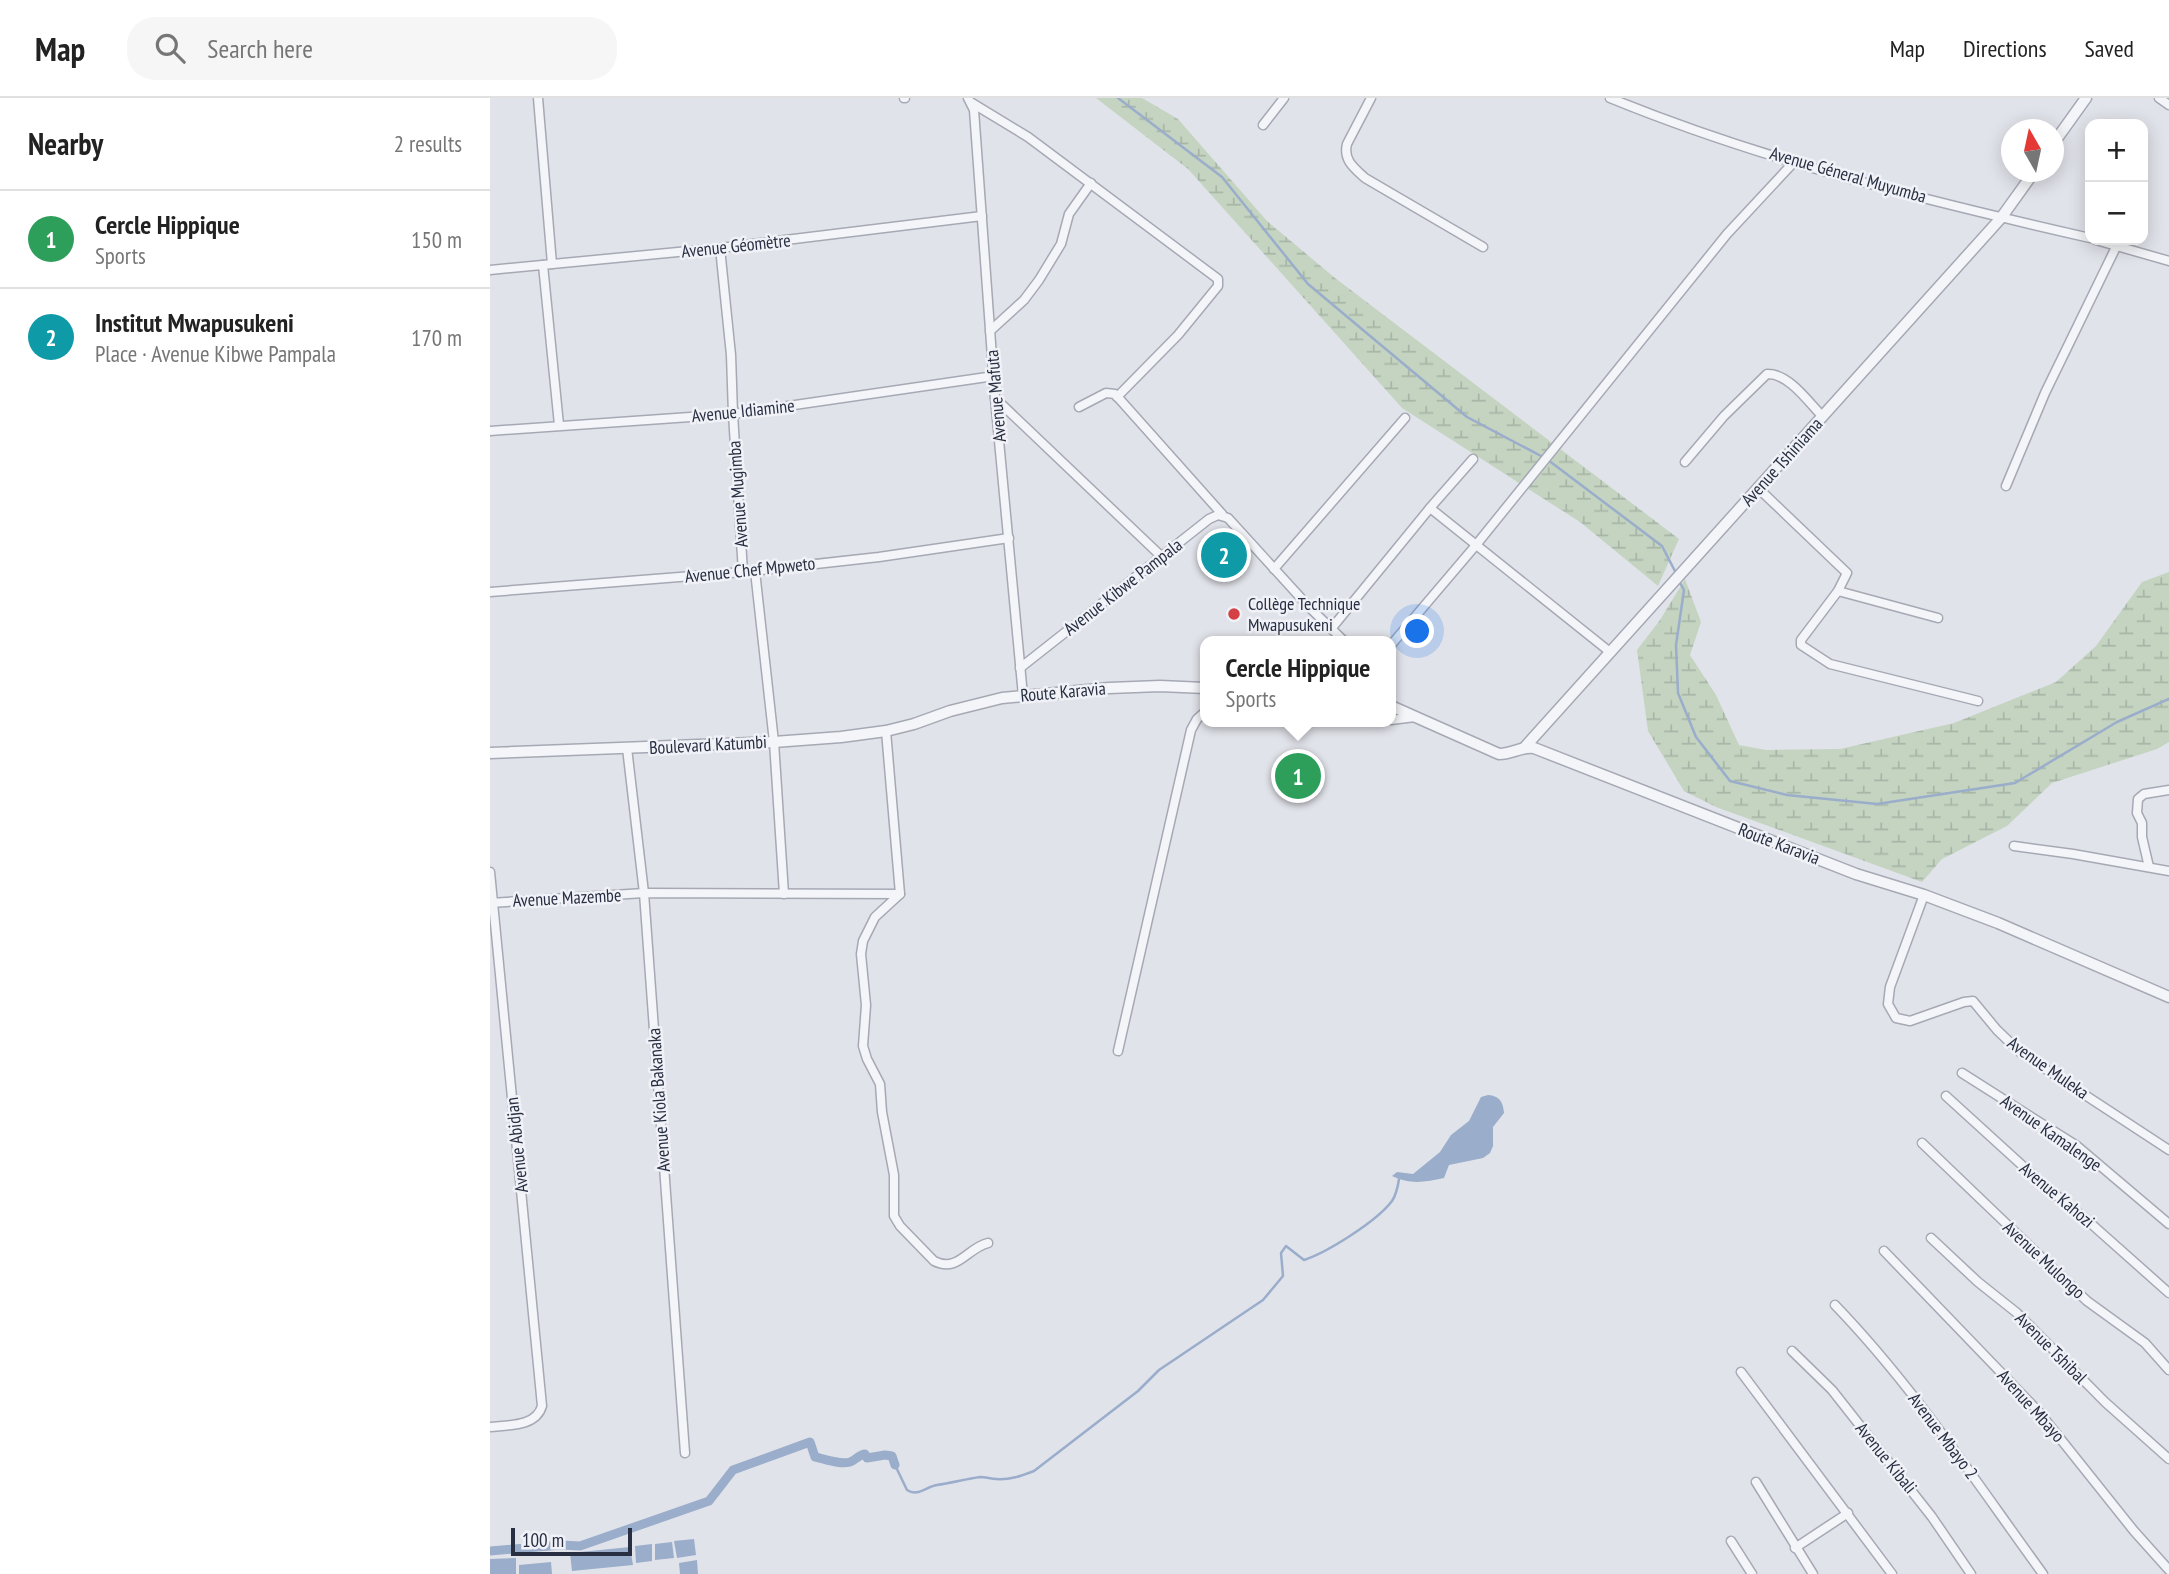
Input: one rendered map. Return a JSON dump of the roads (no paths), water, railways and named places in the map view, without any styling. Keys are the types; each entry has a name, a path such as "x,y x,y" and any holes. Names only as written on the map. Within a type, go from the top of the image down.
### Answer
{"street":[{"path":"538,98 559,425"},
{"path":"1263,125 1284,98"},
{"path":"1371,98 1347,144 1349,162 1365,178 1483,247"},
{"name":"Avenue Géneral Muyumba","path":"1610,98 1794,162 2001,218 2085,237"},
{"path":"2064,129 2086,98"},
{"path":"2159,98 2169,105"},
{"path":"970,100 1028,136 1212,272 1219,281 1218,286 1178,335 1117,397"},
{"name":"Avenue Mafuta","path":"970,100 1023,696"},
{"path":"1396,639 1476,545 1727,234 1794,162"},
{"name":"Avenue Tshiniama","path":"1524,748 2001,218 2027,182"},
{"path":"990,331 1024,300 1039,280 1060,244 1069,215 1091,183"},
{"name":"Avenue Géomètre","path":"490,270 720,248 982,216"},
{"path":"2006,486 2045,393 2117,245 2169,261"},
{"name":"Avenue Mugimba","path":"720,248 728,307 743,572"},
{"path":"1685,462 1724,416 1767,374 1775,374 1784,379 1823,417"},
{"name":"Avenue Idiamine","path":"490,431 733,414 993,376"},
{"path":"1079,407 1110,393 1117,397 1222,514 1339,636"},
{"path":"995,398 1161,557"},
{"path":"1274,569 1405,418"},
{"path":"1331,629 1430,508 1474,460"},
{"path":"1758,488 1847,572 1847,577 1838,591 1801,640 1802,646 1830,664 1978,701"},
{"path":"1430,508 1610,652"},
{"name":"Avenue Kibwe Pampala","path":"1020,668 1209,519 1222,514"},
{"name":"Avenue Chef Mpweto","path":"490,592 755,571 1009,538"},
{"name":"Avenue Mugimba","path":"755,571 774,742 784,894"},
{"path":"1838,591 1938,618"},
{"name":"Route Karavia","path":"924,720 983,702 1023,696 1126,687 1200,688"},
{"name":"Route Karavia","path":"1396,708 1499,754 1511,754 1532,747 1544,751 1842,869 1924,895 1998,923 2169,997"},
{"path":"1118,1051 1191,730 1200,716"},
{"path":"1396,719 1415,717"},
{"name":"Boulevard Katumbi","path":"490,753 841,737 886,731 924,720"},
{"path":"886,731 900,894 879,912 865,934 862,954 866,1005 863,1046 880,1084 882,1112 894,1175 894,1216 900,1226 940,1264 958,1262 988,1243"},
{"path":"1537,734 1538,743 1544,751"},
{"name":"Avenue Kiola Bakanaka","path":"627,748 644,894 685,1453"},
{"path":"2149,867 2142,837 2142,823 2137,813 2138,799 2144,794 2169,790"},
{"path":"2014,846 2169,871"},
{"name":"Avenue Abidjan","path":"490,872 542,1406 537,1417 517,1424 490,1427"},
{"name":"Avenue Mazembe","path":"491,903 644,894 900,894"},
{"name":"Avenue Muleka","path":"1924,895 1891,987 1888,1003 1896,1018 1910,1021 1973,1001 2021,1053 2169,1150"},
{"name":"Avenue Kamalenge","path":"1962,1073 2077,1146 2169,1224"},
{"name":"Avenue Kahozi","path":"1946,1097 2169,1293"},
{"name":"Avenue Mulongo","path":"1922,1143 2087,1301 2145,1343 2169,1370"},
{"name":"Avenue Tshibal","path":"1931,1238 1978,1282 2017,1313 2105,1402 2169,1458"},
{"name":"Avenue Mbayo","path":"1884,1251 2039,1412 2134,1531 2169,1570"},
{"name":"Avenue Mbayo 2","path":"1835,1305 1931,1417 2043,1574"},
{"name":"Avenue Kibali","path":"1792,1351 1832,1390 1933,1517 1971,1574"},
{"path":"1741,1372 1892,1574"},
{"path":"1756,1482 1813,1574"},
{"path":"1795,1548 1848,1513"},
{"path":"1731,1541 1752,1574"}],"water":[{"path":"1488,1095 1500,1100 1504,1113 1493,1127 1493,1146 1490,1153 1483,1158 1449,1165 1444,1178 1412,1182 1392,1176 1397,1172 1413,1174 1440,1152 1451,1135 1469,1121 1481,1097"},
{"path":"694,1539 696,1555 677,1558 674,1541"},
{"path":"672,1542 674,1558 655,1560 655,1544"},
{"path":"652,1544 652,1561 636,1563 635,1546"},
{"path":"630,1547 633,1565 572,1571 570,1553"},
{"path":"516,1558 516,1574 490,1574 490,1559"},
{"path":"697,1560 698,1574 680,1574 679,1563"},
{"path":"551,1562 552,1574 519,1574 519,1565"}],"waterway":[{"path":"1118,98 1222,177 1308,284 1467,417 1543,457"},
{"path":"1548,460 1662,546 1677,575"},
{"path":"1679,581 1684,590 1676,645 1678,693 1696,737 1730,781 1787,795 1877,804 2015,783 2117,722 2169,699"},
{"path":"895,1465 907,1490 911,1492 980,1477 1006,1479 1034,1471 1138,1391 1159,1370 1263,1300 1283,1276 1281,1253 1286,1246 1304,1260 1338,1243 1385,1209 1395,1196 1399,1179"},
{"path":"490,1551 580,1546 709,1501 733,1470 810,1442 815,1457 846,1463 865,1454 867,1458 885,1455 892,1456 895,1465"}],"place":[{"name":"Institut Mwapusukeni","path":"1224,555"},
{"name":"Collège Technique Mwapusukeni","path":"1234,614"},
{"name":"Cercle Hippique","path":"1298,776"}]}
